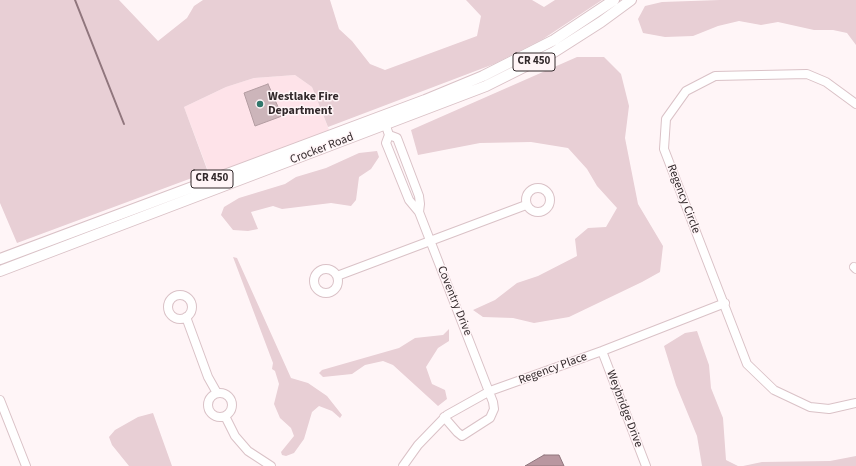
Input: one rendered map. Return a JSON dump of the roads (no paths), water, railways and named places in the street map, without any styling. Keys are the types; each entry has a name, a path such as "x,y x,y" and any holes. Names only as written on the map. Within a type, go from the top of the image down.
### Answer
{"main road":[{"name":"Crocker Road","path":"0,259 386,125 554,40 614,0"},
{"name":"Crocker Road","path":"0,271 429,109 486,86 530,65 601,22 630,0"}],"street":[{"name":"Regency Circle","path":"856,104 826,82 807,74 715,76 686,91 666,119 664,149 725,303 747,364 774,390 810,407 829,409 856,403"},
{"name":"Coventry Drive","path":"386,125 386,143 408,200 419,212 490,391 494,409 490,418 465,435 460,435 444,417"},
{"path":"337,276 526,205"},
{"name":"Regency Place","path":"403,466 418,445 444,417 490,391 602,351 725,303"},
{"path":"186,317 208,378 216,393"},
{"name":"Weybridge Drive","path":"602,351 646,466"},
{"path":"216,393 224,393 232,402 231,410 225,416 214,415 208,409 208,401 216,393"},
{"path":"0,400 26,466"},
{"path":"225,416 232,431 239,441 248,451 270,466"}],"waterway":[{"path":"75,0 124,124"}],"place":[{"name":"Westlake Fire Department","path":"260,104"}]}
